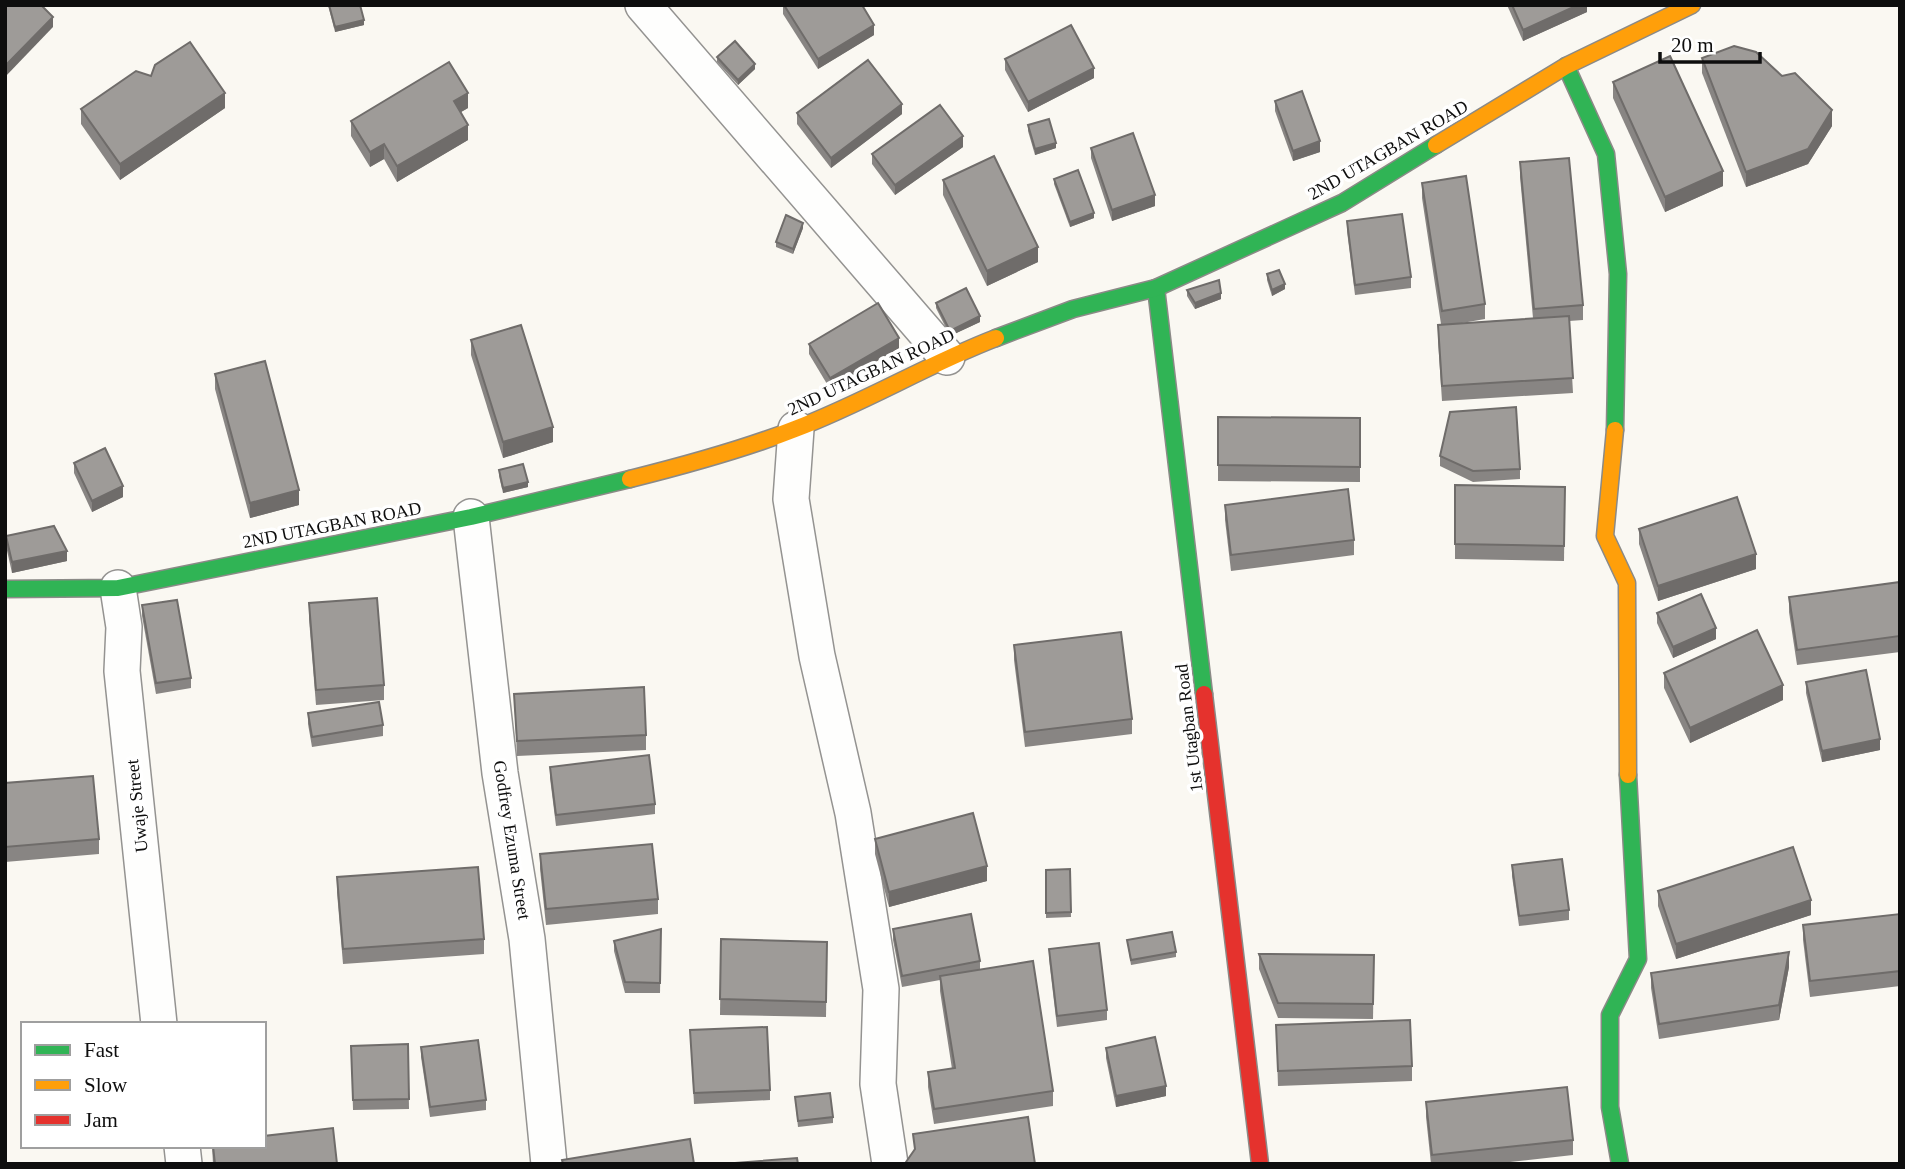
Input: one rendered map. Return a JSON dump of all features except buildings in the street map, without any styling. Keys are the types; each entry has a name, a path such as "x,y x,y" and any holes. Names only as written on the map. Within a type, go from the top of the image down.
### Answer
{"street":[{"path":"643,5 947,357"},
{"name":"2ND UTAGBAN ROAD","path":"5,589 118,588 471,517 699,462 796,429 905,380 947,357 1073,309 1156,288 1342,203 1566,66 1676,8"},
{"path":"1566,66 1606,154 1618,274 1618,404 1605,536 1627,583 1626,729 1638,959 1610,1015 1610,1107 1620,1164"},
{"name":"1st Utagban Road","path":"1156,288 1260,1164"},
{"path":"796,429 791,499 817,656 853,813 881,989 878,1084 890,1164"},
{"name":"Godfrey Ezuma Street","path":"471,517 500,773 527,939 550,1164"},
{"name":"Uwaje Street","path":"118,588 124,627 122,671 159,1022"}],"traffic: fast":[{"path":"1566,66 1606,154 1618,274 1615,430"},
{"path":"996,338 1073,309 1156,288 1342,203 1436,145"},
{"path":"1156,288 1204,694"},
{"path":"5,589 118,588 471,517 630,479"},
{"path":"1620,1164 1610,1107 1610,1015 1638,959 1628,775"}],"traffic: slow":[{"path":"1436,145 1566,66 1692,5"},
{"path":"630,479 714,457 795,429 996,338"},
{"path":"1615,430 1605,536 1627,583 1628,775"}],"traffic: jam":[{"path":"1204,694 1260,1164"}]}
